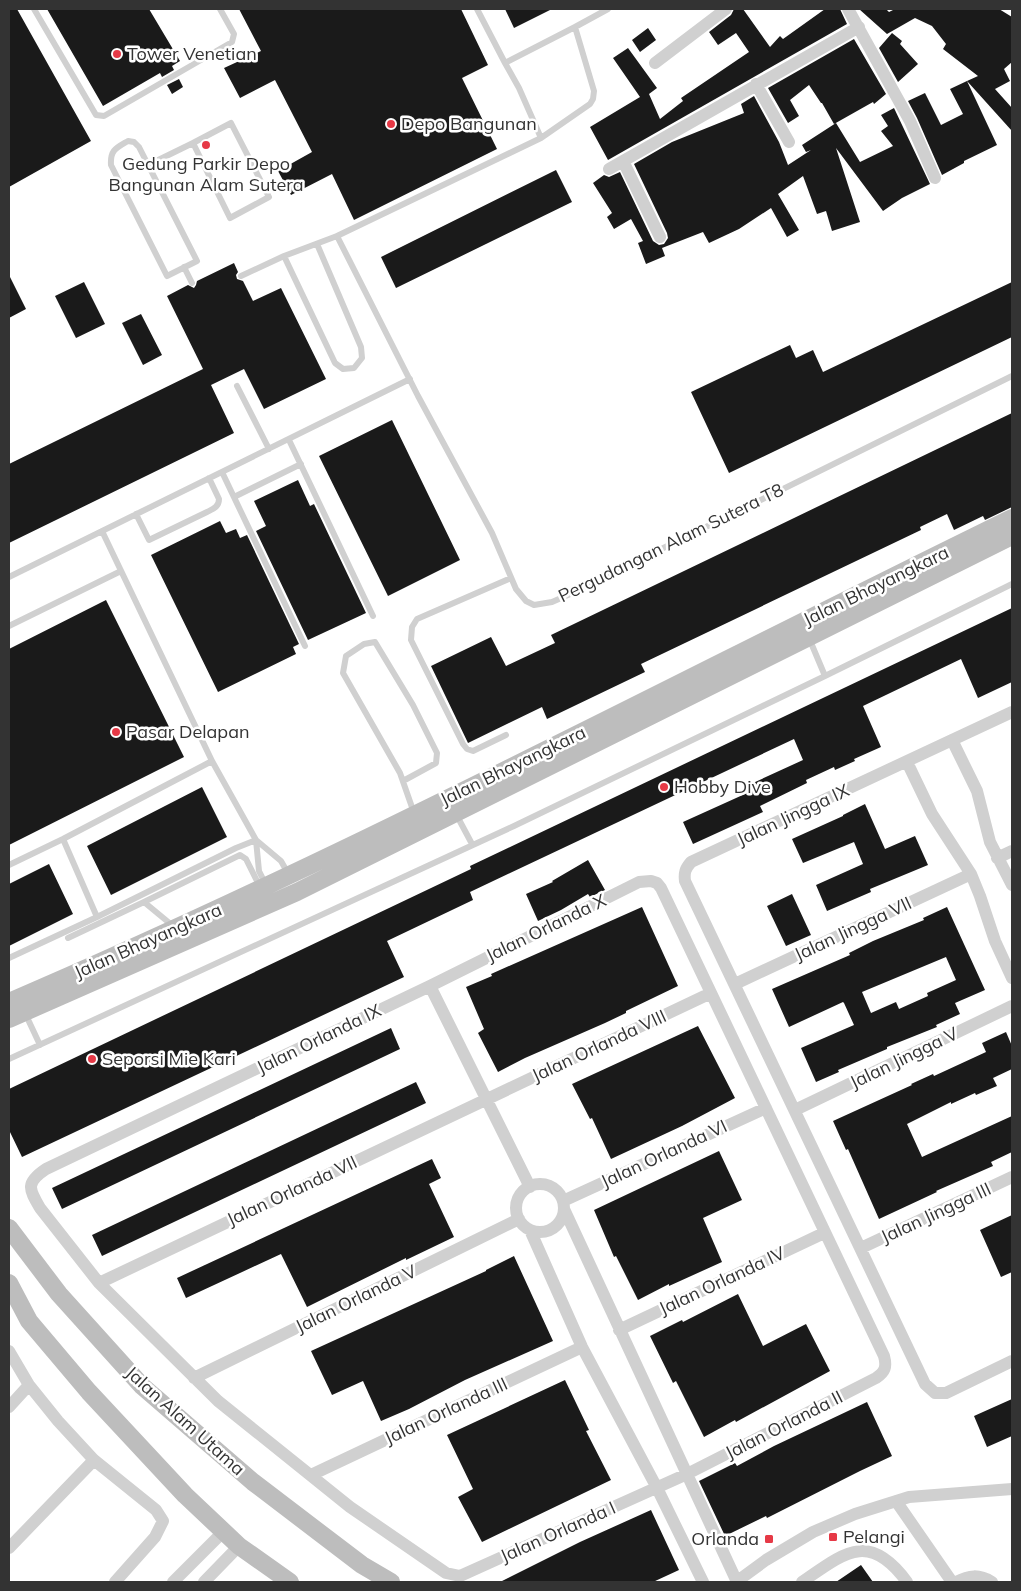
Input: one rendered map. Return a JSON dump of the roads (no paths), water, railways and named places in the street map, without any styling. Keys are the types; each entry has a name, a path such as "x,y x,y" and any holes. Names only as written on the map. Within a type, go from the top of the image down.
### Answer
{"main road":[{"name":"Jalan Bhayangkara","path":"9,1019 267,895 289,875 1012,518"},
{"name":"Jalan Bhayangkara","path":"9,1002 176,929 267,895 297,892 1012,536"},
{"name":"Jalan Alam Utama","path":"9,1228 59,1294 142,1386 253,1482 362,1565 391,1582"},
{"path":"9,1284 29,1320 89,1392 184,1495 239,1546 290,1582"}],"street":[{"path":"655,63 726,9"},
{"path":"848,9 910,121 935,178"},
{"path":"609,169 859,27"},
{"path":"756,84 789,142"},
{"path":"623,161 660,237"},
{"name":"Jalan Jingga IX","path":"735,984 685,881 684,874 686,868 692,862 1012,712"},
{"path":"952,740 977,791 990,842 1012,886"},
{"path":"907,762 932,814 971,874 995,941 1012,978"},
{"path":"997,858 1012,852"},
{"name":"Jalan Jingga VII","path":"735,984 971,874"},
{"name":"Jalan Orlanda X","path":"430,986 638,882 651,881 657,883 662,888 712,993"},
{"path":"735,984 925,1384 935,1393 946,1393 1012,1362"},
{"path":"430,986 530,1187"},
{"name":"Jalan Orlanda IX","path":"99,1283 40,1208 33,1195 31,1185 34,1177 46,1169 430,986"},
{"path":"712,993 824,1232"},
{"name":"Jalan Orlanda VIII","path":"486,1099 712,993"},
{"name":"Jalan Jingga V","path":"795,1110 1012,1006"},
{"name":"Jalan Orlanda VII","path":"99,1283 486,1099"},
{"name":"Jalan Orlanda VI","path":"564,1205 766,1108"},
{"name":"Jalan Jingga III","path":"861,1248 1012,1177"},
{"path":"703,1582 582,1347 530,1230 519,1219 517,1212 519,1198 530,1187 538,1184 546,1185 560,1194 619,1330 736,1582 766,1560 813,1532 854,1514 908,1497 1012,1488"},
{"path":"530,1230 537,1232 552,1229 563,1217 564,1205"},
{"name":"Jalan Orlanda V","path":"194,1378 519,1219"},
{"name":"Jalan Orlanda IV","path":"619,1330 824,1232"},
{"name":"Jalan Orlanda II","path":"656,1488 880,1375 885,1370 884,1356 824,1232"},
{"path":"99,1283 218,1400 311,1475"},
{"name":"Jalan Orlanda III","path":"311,1475 582,1347"},
{"path":"9,1351 29,1385 58,1421 94,1460 156,1510 163,1522 156,1537 120,1581"},
{"path":"9,1407 29,1385"},
{"path":"9,1548 94,1460"},
{"name":"Jalan Orlanda I","path":"311,1475 350,1507 446,1573 460,1576 656,1488"},
{"path":"896,1501 952,1582"},
{"path":"172,1582 223,1532"},
{"path":"204,1582 239,1546"},
{"path":"802,1582 839,1556 854,1551 869,1551 885,1558 908,1582"},
{"path":"956,1582 978,1575 992,1582"}],"lane":[{"path":"34,9 96,116 104,116 232,42 234,34 220,9"},
{"path":"478,9 519,88 541,138"},
{"path":"505,63 575,28 608,9"},
{"path":"240,276 284,256 337,236 541,138 590,104 594,99 594,91 575,28"},
{"path":"148,165 231,122 269,197 230,218 193,143"},
{"path":"128,141 140,146 197,261 184,267 167,276 111,165 110,156 115,149 128,141"},
{"name":"Pergudangan Alam Sutera T8","path":"337,236 492,533 516,589 526,600 534,605 552,602 1012,376"},
{"path":"284,256 335,363 344,369 354,368 362,358 362,347 317,244"},
{"path":"184,267 192,283"},
{"path":"9,577 410,379"},
{"path":"237,386 270,449"},
{"path":"289,440 373,616"},
{"path":"234,497 301,464"},
{"path":"222,472 306,646"},
{"path":"136,514 149,540 216,508 219,499 209,478"},
{"path":"102,531 212,761 256,840 281,861 297,892"},
{"path":"9,626 121,571"},
{"path":"506,736 473,751 463,744 411,640 412,627 417,619 511,578"},
{"path":"9,1059 514,826 1012,584"},
{"path":"808,636 825,676"},
{"path":"403,781 436,762 436,753 413,705 375,642 364,644 346,656 343,673 400,773 414,814"},
{"path":"9,866 212,761"},
{"path":"456,812 472,844"},
{"path":"63,839 97,917"},
{"path":"256,840 259,871 267,895"},
{"path":"9,958 256,840"},
{"path":"68,938 240,854 246,859 267,895"},
{"path":"144,902 176,929"},
{"path":"25,1012 40,1045"}],"place":[{"name":"Tower Venetian","path":"117,54"},
{"name":"Depo Bangunan","path":"391,124"},
{"name":"Gedung Parkir Depo Bangunan Alam Sutera","path":"206,145"},
{"name":"Pasar Delapan","path":"116,732"},
{"name":"Hobby Dive","path":"664,787"},
{"name":"Seporsi Mie Kari","path":"92,1059"},
{"name":"Pelangi","path":"833,1537"},
{"name":"Orlanda","path":"769,1539"}]}
